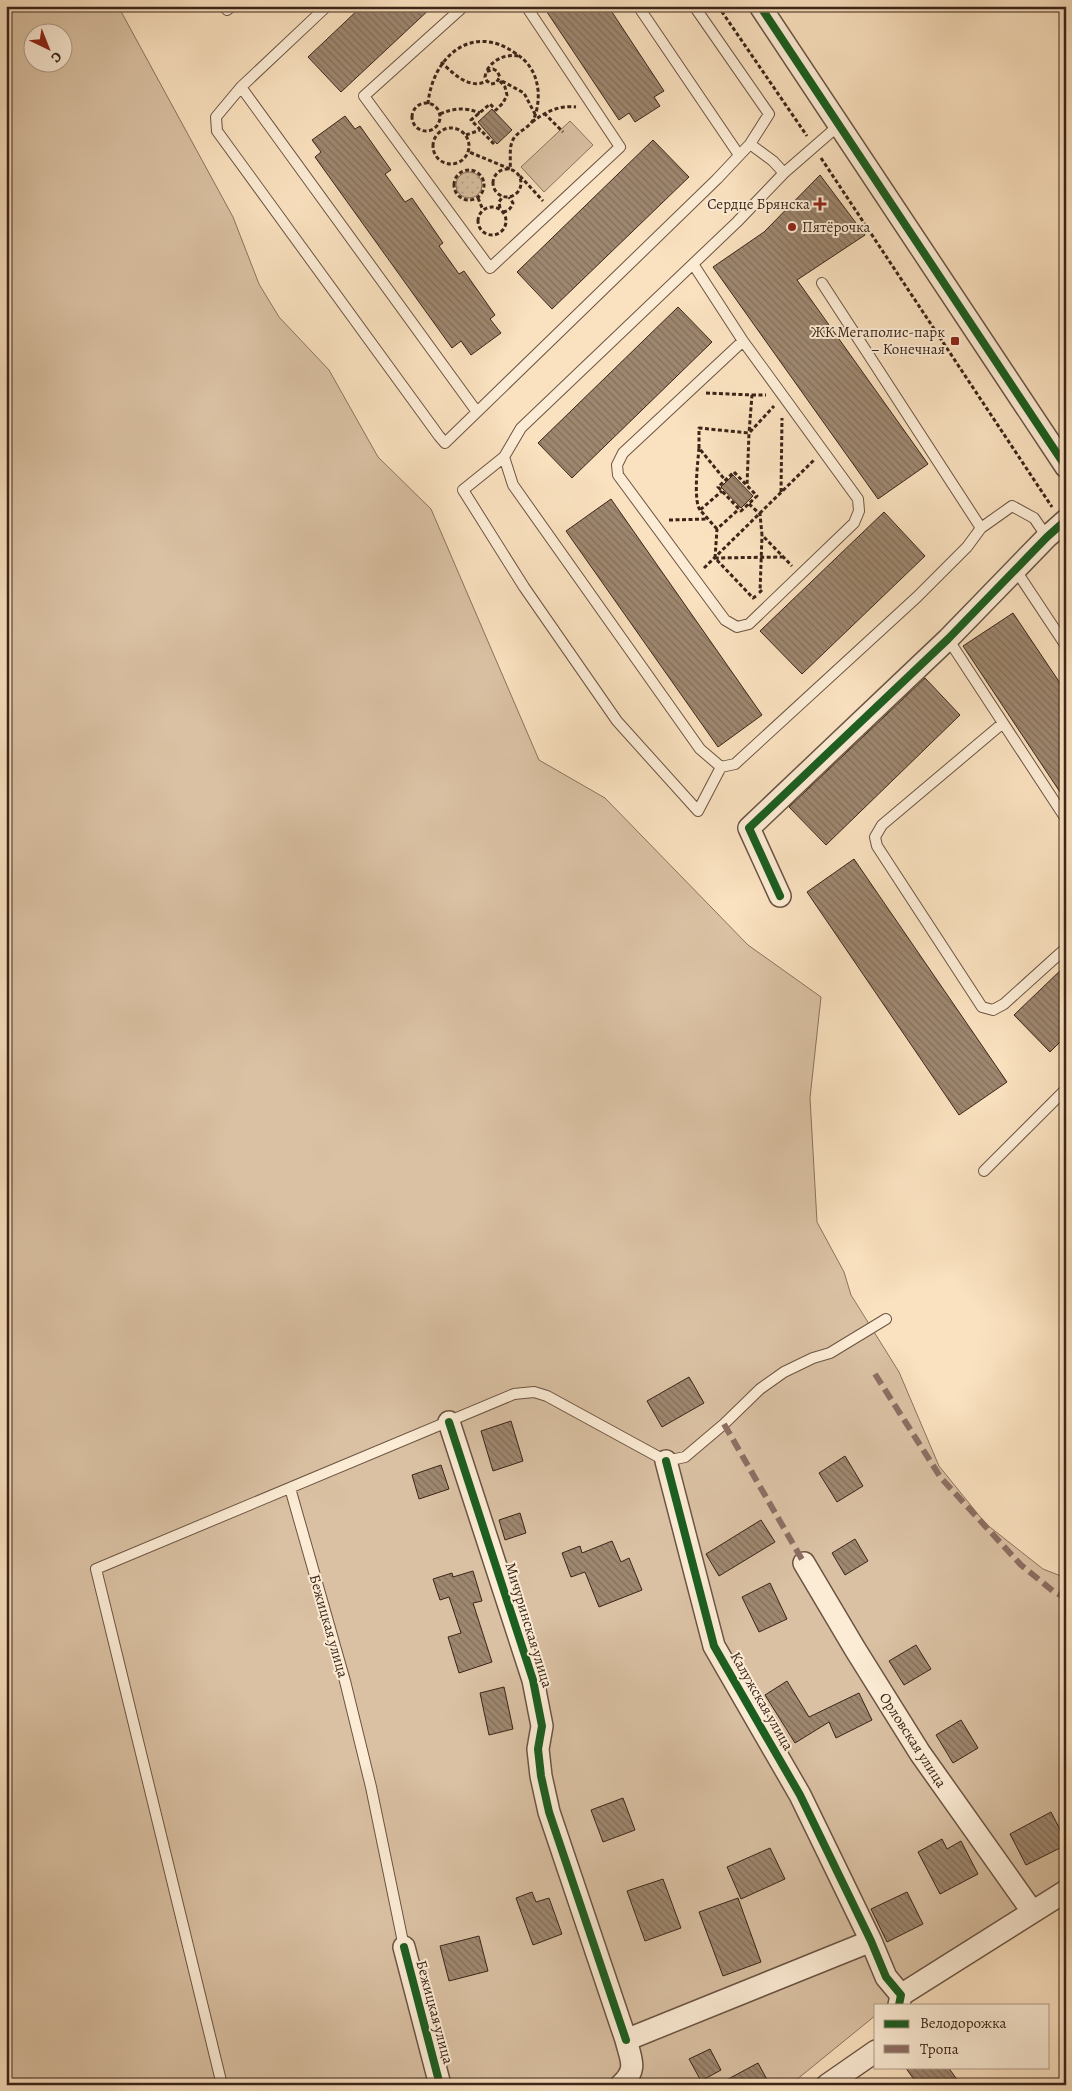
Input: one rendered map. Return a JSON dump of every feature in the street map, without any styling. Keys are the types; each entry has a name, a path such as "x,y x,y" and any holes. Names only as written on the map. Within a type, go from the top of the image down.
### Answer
{"street":[{"path":"760,6 1066,467"},
{"path":"780,896 749,828 948,639 1058,526"},
{"name":"Мичуринская улица","path":"449,1422 533,1680 542,1726 538,1749 540,1776 549,1812 626,2040 632,2063 630,2076 621,2085"},
{"name":"Калужская улица","path":"666,1461 714,1646 800,1795 871,1941 886,1977 900,2000"},
{"name":"Орловская улица","path":"804,1563 920,1753 1032,1911"},
{"path":"900,2000 1032,1911 1066,1891"},
{"path":"626,2040 871,1941"},
{"name":"Бежицкая улица","path":"404,1947 440,2085"},
{"path":"828,2085 874,2053"}],"lane":[{"path":"224,6 227,10 232,6"},
{"path":"327,6 241,87 216,117 217,131 438,436 445,443 740,155 750,144 769,114 694,6"},
{"path":"464,6 364,96 490,268 620,147 526,6"},
{"path":"638,6 740,155"},
{"path":"241,87 477,412"},
{"path":"721,767 698,811 617,721 524,587 463,490 504,457 521,428 737,222 784,173 838,126"},
{"path":"750,144 773,160 784,173"},
{"path":"693,264 743,341 858,499 859,511 854,523 749,624 737,627 725,620 618,475 617,465 623,452 743,341"},
{"path":"822,283 981,528"},
{"path":"504,457 513,485 700,749 721,767"},
{"path":"721,767 735,764 910,604 967,546 981,528 1012,506 1034,518 1058,526"},
{"path":"1015,569 1066,646"},
{"path":"948,639 1066,819"},
{"path":"1003,723 882,825 875,837 877,846 982,1007 993,1010 1004,1004 1066,948"},
{"path":"984,1171 1066,1089"},
{"path":"222,2085 96,1569 514,1394 534,1392 547,1396 666,1461 685,1456 724,1424 760,1389 784,1372 813,1358 830,1353 886,1319"},
{"name":"Бежицкая улица","path":"290,1488 350,1700 371,1787 404,1947"}],"path":[{"path":"718,6 814,147 1058,526"},
{"path":"428,104 432,79 441,62 454,50 471,43 487,41 502,45 528,62 535,76 538,92 532,123"},
{"path":"487,82 486,72 493,63 503,57 516,55 521,57"},
{"path":"441,62 462,80 476,85 487,82 493,84 499,80"},
{"path":"486,72 493,69 497,71 500,75 499,80 505,86 508,94 496,110 490,104 471,120 494,144"},
{"path":"499,80 524,93 535,114"},
{"path":"421,104 428,104 435,106 440,114 440,119 432,130 423,131 413,123 412,118 414,110 421,104"},
{"path":"510,169 511,143 520,132 544,113 556,108 571,106 585,108 598,114"},
{"path":"440,114 464,108 480,113"},
{"path":"544,113 563,132"},
{"path":"436,127 440,132"},
{"path":"449,128 455,128 466,135 470,146 469,152 459,163 450,165 444,163 436,156 433,144 440,132 449,128"},
{"path":"466,135 480,130"},
{"path":"469,152 518,174 546,205"},
{"path":"459,163 463,171"},
{"path":"510,169 497,172 493,183 497,193 509,196 517,192 521,183 518,174"},
{"path":"463,171 475,171 483,177 485,184 484,192 478,198 466,200 457,195 454,185 455,180 463,171"},
{"path":"485,184 493,183"},
{"path":"503,196 500,202 501,210 506,220 504,228 496,234 487,234 480,228 478,218 483,210 491,207 501,210 509,210 513,203 509,196"},
{"path":"478,198 483,210"},
{"path":"688,393 783,396"},
{"path":"747,486 752,395"},
{"path":"749,433 783,396"},
{"path":"781,493 783,396"},
{"path":"717,529 697,506 700,428 749,433"},
{"path":"699,448 725,480"},
{"path":"693,576 715,558 823,451"},
{"path":"739,509 718,487 734,472 756,496 749,504 740,511 739,509 717,529 715,558 754,598 766,586"},
{"path":"700,510 722,491"},
{"path":"749,504 760,514 762,535 760,592"},
{"path":"651,520 708,519"},
{"path":"762,535 799,574"},
{"path":"715,558 783,557"},
{"path":"784,569 790,563"}],"shaded area":[{"path":"6,6 118,6 233,217 259,284 279,317 329,370 378,457 431,509 539,760 605,798 748,945 821,997 810,1098 817,1222 844,1272 851,1295 899,1372 939,1466 986,1524 1043,1569 1066,1578 1066,1878 1030,1909 890,2004 874,2004 874,2017 790,2085 6,2085"},
{"path":"570,121 593,145 544,192 521,167"},
{"path":"469,172 478,176 482,185 478,194 469,198 460,194 456,185 460,176"}],"building":[{"path":"362,6 433,6 341,92 308,57"},
{"path":"543,6 608,6 664,91 654,97 660,106 635,122 629,113 619,120"},
{"path":"492,109 512,130 497,144 478,122"},
{"path":"345,116 355,129 360,126 391,170 385,174 405,202 412,198 443,243 439,246 459,274 464,271 495,315 490,319 501,333 471,355 461,341 452,348 315,157 321,152 312,140"},
{"path":"653,140 689,177 552,309 517,272"},
{"path":"820,175 865,235 797,280 928,464 878,499 713,267 764,232"},
{"path":"678,307 712,342 572,478 538,443"},
{"path":"733,475 753,496 741,508 721,487"},
{"path":"611,499 762,715 718,747 566,531"},
{"path":"884,512 925,556 802,674 760,631"},
{"path":"1013,613 1066,692 1066,801 963,646"},
{"path":"925,678 960,715 826,845 789,807"},
{"path":"854,859 1007,1082 959,1115 807,892"},
{"path":"1066,965 1066,1036 1050,1052 1014,1015"},
{"path":"689,1377 704,1403 662,1427 647,1401"},
{"path":"511,1421 523,1461 493,1471 481,1431"},
{"path":"845,1456 863,1486 837,1502 819,1473"},
{"path":"441,1465 449,1489 419,1499 412,1475"},
{"path":"520,1513 526,1533 505,1540 499,1520"},
{"path":"761,1520 775,1542 719,1576 706,1554"},
{"path":"855,1539 868,1561 845,1575 832,1553"},
{"path":"612,1541 621,1562 629,1558 642,1590 599,1607 585,1572 571,1577 562,1553 580,1546 582,1553"},
{"path":"473,1571 482,1601 473,1603 492,1662 459,1673 448,1637 461,1633 449,1597 440,1600 433,1579 452,1573 453,1577"},
{"path":"770,1583 787,1619 759,1632 742,1597"},
{"path":"916,1645 931,1669 904,1685 889,1661"},
{"path":"787,1681 809,1717 859,1693 872,1720 836,1738 829,1722 795,1743 765,1695"},
{"path":"504,1687 513,1729 489,1735 480,1693"},
{"path":"961,1720 978,1748 953,1763 936,1735"},
{"path":"623,1798 635,1830 603,1842 591,1810"},
{"path":"1051,1812 1066,1841 1066,1845 1026,1865 1010,1834"},
{"path":"942,1839 947,1849 961,1841 978,1874 940,1894 918,1852"},
{"path":"770,1848 785,1879 741,1899 727,1867"},
{"path":"663,1879 681,1928 645,1941 627,1891"},
{"path":"532,1892 536,1902 549,1898 562,1934 533,1945 516,1898"},
{"path":"907,1892 923,1924 887,1942 871,1909"},
{"path":"738,1898 761,1962 723,1976 699,1912"},
{"path":"479,1936 488,1971 449,1981 440,1946"},
{"path":"710,2049 721,2070 701,2081 689,2059"},
{"path":"758,2063 770,2085 717,2085"},
{"path":"906,2068 949,2068 961,2085 918,2085"}],"marked path":[{"path":"875,1374 941,1478 1021,1565 1053,1591 1066,1598"},
{"path":"724,1424 804,1563"}],"cycle path":[{"path":"760,6 1066,467"},
{"path":"780,896 749,828 948,639 1047,537 1066,520"},
{"path":"449,1422 533,1680 542,1726 538,1749 541,1776 549,1812 626,2040"},
{"path":"666,1461 714,1646 800,1795 871,1941 886,1977 901,1995 899,2004"},
{"path":"404,1947 440,2085"}],"place":[{"name":"Сердце Брянска","path":"820,204"},
{"name":"Пятёрочка","path":"792,227"},
{"name":"ЖК Мегаполис-парк – Конечная","path":"955,341"}]}
